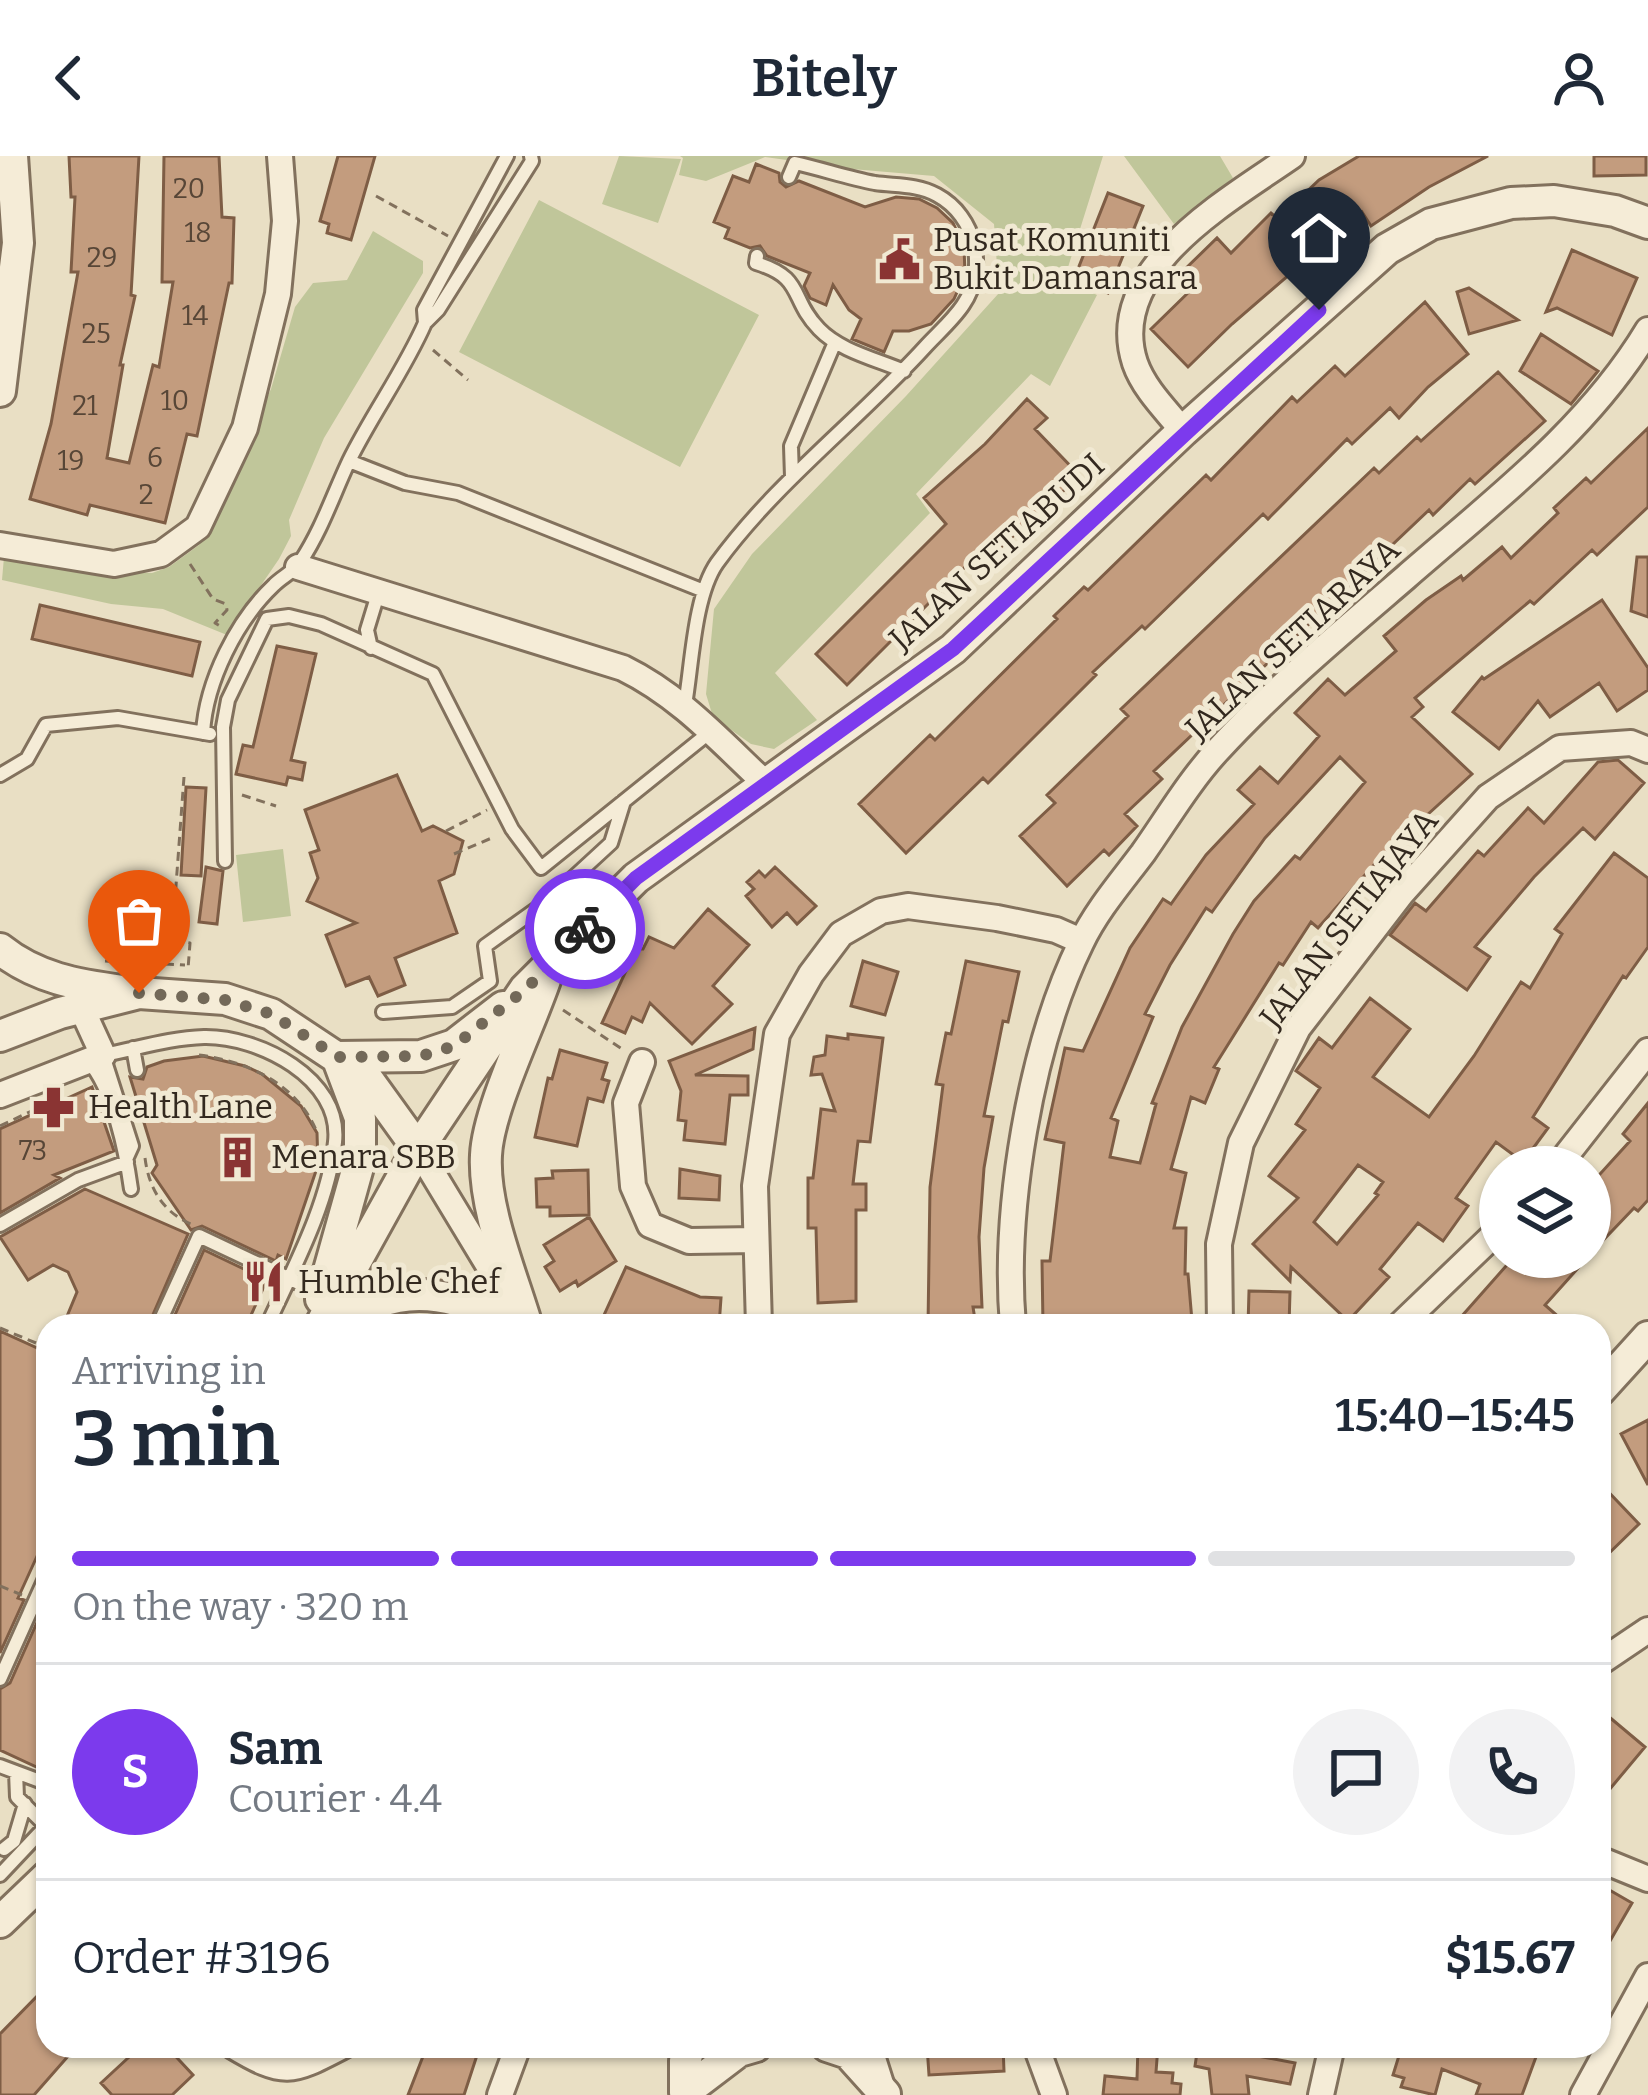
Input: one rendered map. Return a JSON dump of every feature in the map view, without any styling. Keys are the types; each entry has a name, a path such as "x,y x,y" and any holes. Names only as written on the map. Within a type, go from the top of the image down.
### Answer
{"street":[{"path":"0,391 18,243 11,156"},
{"path":"0,545 114,564 161,554 198,527 245,428 278,294 285,221 280,156"},
{"path":"1184,431 1137,368 1131,316 1138,297 1150,270 1174,244 1292,156"},
{"name":"JALAN SETIABUDI","path":"324,1314 418,1149 551,963 636,878 953,649 1184,431 1387,250 1431,224 1511,203 1554,201 1615,211 1648,223"},
{"name":"JALAN SETIARAYA","path":"1013,1314 1012,1225 1025,1130 1046,1041 1081,941 1216,752 1311,659 1526,472 1582,417 1633,356 1648,330"},
{"path":"298,567 623,668 685,705 765,784"},
{"name":"JALAN SETIAJAYA","path":"1220,1314 1219,1244 1241,1143 1298,1028 1402,893 1488,797 1560,748 1631,743 1648,750"},
{"path":"759,1314 755,1186 777,1034 811,974 842,934 881,911 908,906 997,918 1056,930 1081,941"},
{"path":"0,949 23,968 52,977 139,993 225,1000 271,1014 338,1057 366,1078 418,1149 517,1314"},
{"path":"338,1057 421,1056 454,1046 533,992"},
{"path":"521,1314 489,1194 486,1155 533,992"},
{"path":"0,1036 81,1007 139,993"},
{"path":"0,1095 95,1057 81,1007"},
{"path":"1573,1146 1648,1051"},
{"path":"319,1314 360,1160 360,1118 338,1057"},
{"path":"642,1062 626,1103 633,1186 650,1225 689,1241 756,1240"},
{"path":"1411,1314 1479,1248"},
{"path":"357,1314 395,1296 425,1294 474,1302 499,1314"},
{"path":"1611,1378 1648,1337"},
{"path":"1611,1656 1648,1630"},
{"path":"1611,1864 1648,1879"},
{"path":"0,1922 36,1888"},
{"path":"1611,2044 1648,1976"},
{"path":"253,2058 298,2069 320,2058"},
{"path":"500,2095 514,2058"},
{"path":"684,2094 699,2058"},
{"path":"684,2094 729,2058"},
{"path":"853,2058 885,2094"},
{"path":"872,2058 885,2094"},
{"path":"1040,2058 1054,2095"},
{"path":"1321,2095 1329,2058"},
{"path":"1583,2095 1603,2058"}],"lane":[{"path":"424,323 424,310 507,156"},
{"path":"203,733 224,656 247,617 298,567 424,323 450,291 531,156"},
{"path":"685,705 704,591 715,566 792,477 904,370 965,303 977,265 975,239 940,196 795,163 789,177"},
{"path":"757,256 756,263 790,278 816,326 835,342 904,370"},
{"path":"792,477 791,446 835,342"},
{"path":"349,461 405,483 458,493 704,591"},
{"path":"371,648 367,630 379,594"},
{"path":"225,860 223,737 229,700 267,619 289,616 322,624 433,674 512,829 541,868 710,732"},
{"path":"0,775 27,759 46,724 118,718 223,737"},
{"path":"383,1012 452,1007 490,981 485,946 548,901 611,842 625,801"},
{"path":"131,1189 127,1159 132,1146 95,1057 220,1037 257,1048 317,1084 329,1107 336,1138 316,1207 272,1314"},
{"path":"133,1048 137,1070"},
{"path":"0,1225 78,1180 127,1159"},
{"path":"163,1314 199,1236 322,1294"},
{"path":"0,1679 36,1615"},
{"path":"0,1766 36,1780"},
{"path":"16,1772 17,1797 36,1814"},
{"path":"4,1849 14,1841 25,1804"},
{"path":"0,1875 36,1837"}],"path":[{"path":"376,196 460,243"},
{"path":"430,348 468,380"},
{"path":"180,540 195,575 227,610"},
{"path":"97,961 189,962 190,943 172,940 184,777"},
{"path":"224,790 276,806"},
{"path":"446,831 499,804"},
{"path":"454,854 512,829"},
{"path":"533,992 642,1062"},
{"path":"198,1055 262,1073 307,1111 318,1133"},
{"path":"0,1126 61,1097"},
{"path":"144,1151 147,1177"},
{"path":"0,1328 36,1343"},
{"path":"0,1586 36,1601"}],"green space":[{"path":"619,156 681,159 658,223 602,204"},
{"path":"680,156 1103,156 1064,280 1097,295 1050,386 1031,374 916,494 930,513 775,673 817,720 774,749 751,744 713,717 706,694 714,609 752,554 999,293 994,224 934,176 765,157 706,181 679,175"},
{"path":"1124,156 1220,156 1233,178 1174,224"},
{"path":"539,200 759,315 680,467 459,352"},
{"path":"373,231 423,261 423,273 324,438 289,520 291,536 279,559 227,635 163,609 111,604 2,580 4,557 66,570 152,573 199,545 271,389 295,307 313,283 347,280"},
{"path":"283,849 291,916 243,922 236,855"}],"building":[{"path":"69,156 139,156 131,295 135,296 107,458 129,463 153,365 159,367 173,282 162,282 164,156 219,156 222,217 234,218 232,283 197,436 187,434 165,523 90,505 87,515 30,499 51,424 78,272 71,272 75,197 71,197"},
{"path":"338,156 375,156 351,240 327,233 329,224 320,221"},
{"path":"1359,156 1488,156 1429,187 1371,226 1362,212 1188,367 1151,329 1195,286 1182,272 1217,238 1231,253 1271,213 1278,219 1319,180"},
{"path":"1594,156 1646,156 1646,175 1594,176"},
{"path":"756,164 779,173 786,187 799,181 865,207 896,197 919,199 937,208 953,223 964,247 965,274 954,299 931,324 893,331 884,352 852,339 861,319 833,285 826,305 810,298 804,286 810,273 767,256 760,246 750,248 725,238 729,228 714,222 733,176 749,182"},
{"path":"1108,193 1143,206 1108,293 1074,279"},
{"path":"1572,250 1637,278 1612,335 1557,308 1546,312"},
{"path":"1469,288 1518,320 1469,334 1457,292"},
{"path":"1425,302 1468,354 1399,418 1390,408 1352,444 1347,439 1268,519 1263,514 1145,629 1142,626 1093,672 1096,675 988,783 983,778 906,853 859,804 930,735 935,740 1084,587 1088,590 1206,475 1211,480 1292,397 1297,402 1335,366 1345,376"},
{"path":"1541,334 1598,371 1571,404 1520,371"},
{"path":"1498,372 1545,421 1475,484 1470,479 1433,515 1429,510 1154,771 1162,779 1125,814 1137,826 1109,855 1104,850 1067,886 1020,836 1055,803 1047,795 1128,716 1121,709 1374,468 1379,473 1417,437 1421,441"},
{"path":"1027,399 1047,418 1035,429 1080,476 982,564 975,557 847,685 816,654 946,524 924,498"},
{"path":"1648,428 1648,507 1597,555 1592,550 1534,604 1530,601 1415,698 1423,707 1412,717 1472,774 1380,858 1318,928 1311,922 1283,965 1279,963 1214,1067 1219,1069 1205,1103 1191,1097 1171,1169 1186,1173 1174,1228 1186,1228 1185,1274 1191,1314 1043,1314 1042,1261 1050,1261 1064,1143 1045,1139 1065,1048 1083,1051 1130,948 1163,899 1171,904 1206,855 1254,804 1238,790 1260,767 1278,783 1319,736 1295,713 1328,679 1345,695 1396,651 1384,636 1502,547 1511,558 1586,478 1591,483","holes":["1340,757 1365,782 1300,859 1295,856 1254,901 1182,1027 1152,1103 1156,1104 1140,1163 1110,1157 1118,1121 1111,1118 1153,1017 1145,1014 1170,965 1206,908 1212,912 1265,838"]},
{"path":"1637,557 1648,557 1648,617 1631,611"},
{"path":"1602,600 1648,668 1648,690 1617,711 1599,683 1550,717 1538,701 1499,749 1453,712 1482,677"},
{"path":"40,605 200,642 192,676 32,639"},
{"path":"277,646 316,654 291,760 305,763 302,780 288,777 286,785 236,774 243,745 253,747"},
{"path":"1618,760 1644,783 1595,839 1583,828 1534,877 1475,947 1490,957 1467,990 1390,935 1415,903 1426,911 1478,851 1484,856 1528,808 1544,823 1598,762"},
{"path":"397,775 422,831 433,826 463,841 454,874 439,881 457,933 395,958 405,985 378,996 369,977 346,986 326,935 356,923 307,901 318,878 310,853 319,850 305,810"},
{"path":"186,787 206,788 201,876 181,875"},
{"path":"1614,853 1648,878 1648,947 1623,976 1533,1117 1548,1128 1535,1146 1496,1142 1479,1146 1479,1166 1456,1198 1468,1206 1443,1241 1418,1223 1380,1269 1389,1277 1355,1314 1341,1314 1291,1267 1290,1281 1253,1244 1298,1198 1269,1176 1305,1130 1296,1124 1320,1088 1296,1071 1319,1038 1332,1048 1370,998 1410,1029 1373,1077 1429,1117 1521,982 1530,988 1562,934 1555,929","holes":["1358,1165 1383,1182 1378,1195 1337,1244 1314,1222"]},
{"path":"206,867 223,871 217,924 199,922"},
{"path":"775,867 816,906 797,924 787,913 772,927 746,896 754,889 747,882 759,871 765,877"},
{"path":"708,909 749,945 713,986 732,1004 692,1044 650,1003 642,1022 632,1017 625,1033 602,1023 636,949 643,949 649,937 674,948"},
{"path":"131,915 158,916 156,944 129,943"},
{"path":"863,961 898,972 885,1015 851,1006"},
{"path":"966,961 1019,972 1008,1022 1003,1021 984,1116 993,1117 979,1237 982,1307 973,1307 974,1314 928,1314 930,1187 943,1085 936,1084 946,1033 951,1034"},
{"path":"755,1028 753,1049 695,1075 748,1076 748,1095 730,1095 725,1144 684,1140 686,1121 678,1120 681,1091 669,1061"},
{"path":"848,1034 883,1038 870,1142 858,1141 853,1184 866,1184 866,1210 856,1210 856,1301 818,1303 816,1228 808,1228 808,1178 813,1178 821,1109 835,1111 822,1074 811,1075 814,1057 825,1055 827,1036 848,1039"},
{"path":"560,1050 607,1063 602,1079 609,1081 603,1102 588,1098 577,1146 535,1137 548,1078 552,1079"},
{"name":"Menara SBB","path":"203,1056 262,1074 301,1106 317,1133 318,1165 286,1259 278,1255 276,1261 202,1226 191,1230 152,1173 157,1165 130,1077 143,1079 147,1067 164,1061"},
{"path":"92,1087 114,1151 54,1175 60,1178 0,1213 0,1129"},
{"path":"1648,1103 1648,1200 1611,1232 1611,1162 1630,1141 1623,1134"},
{"path":"680,1169 720,1176 719,1200 679,1198"},
{"path":"588,1170 589,1215 550,1216 550,1207 537,1207 536,1179 553,1178 552,1171"},
{"path":"85,1189 188,1234 153,1314 68,1314 77,1292 68,1272 53,1265 28,1280 0,1237"},
{"path":"589,1217 616,1261 578,1286 576,1281 560,1291 545,1267 554,1261 544,1245"},
{"path":"204,1250 267,1280 251,1314 175,1314"},
{"path":"626,1267 700,1297 721,1298 720,1314 604,1314"},
{"path":"1495,1278 1569,1278 1545,1305 1555,1314 1464,1314"},
{"path":"1249,1291 1290,1292 1289,1314 1248,1314"},
{"path":"0,1331 36,1348 36,1558 0,1653"},
{"path":"1648,1420 1648,1485 1621,1434"},
{"path":"1611,1495 1639,1524 1611,1551"},
{"path":"36,1625 36,1767 0,1750 0,1689 10,1683"},
{"path":"1611,1719 1645,1747 1611,1788"},
{"path":"1611,1891 1632,1903 1611,1939"},
{"path":"36,1997 36,2058 66,2058 34,2095 0,2095 0,2034"},
{"path":"128,2058 177,2058 193,2075 172,2095 112,2095 101,2083"},
{"path":"422,2058 476,2058 464,2095 408,2095"},
{"path":"928,2058 1003,2058 1004,2071 929,2075"},
{"path":"1138,2058 1157,2058 1156,2072 1173,2073 1172,2083 1181,2084 1180,2095 1103,2095 1105,2076 1137,2079"},
{"path":"1196,2058 1269,2058 1295,2063 1290,2084 1247,2076 1249,2095 1212,2095 1209,2069 1195,2066"},
{"path":"1398,2058 1536,2058 1522,2095 1476,2095 1480,2084 1442,2069 1435,2095 1401,2087 1404,2078 1393,2075"}],"way so far":[{"path":"139,993 225,1000 271,1014 338,1057 421,1056 454,1046 526,989 585,929"}],"place":[{"name":"Pusat Komuniti Bukit Damansara","path":"899,259"},
{"name":"Health Lane","path":"54,1107"},
{"name":"Menara SBB","path":"237,1157"},
{"name":"Humble Chef","path":"264,1282"}],"route":[{"path":"585,929 636,878 953,649 1319,310"}]}
